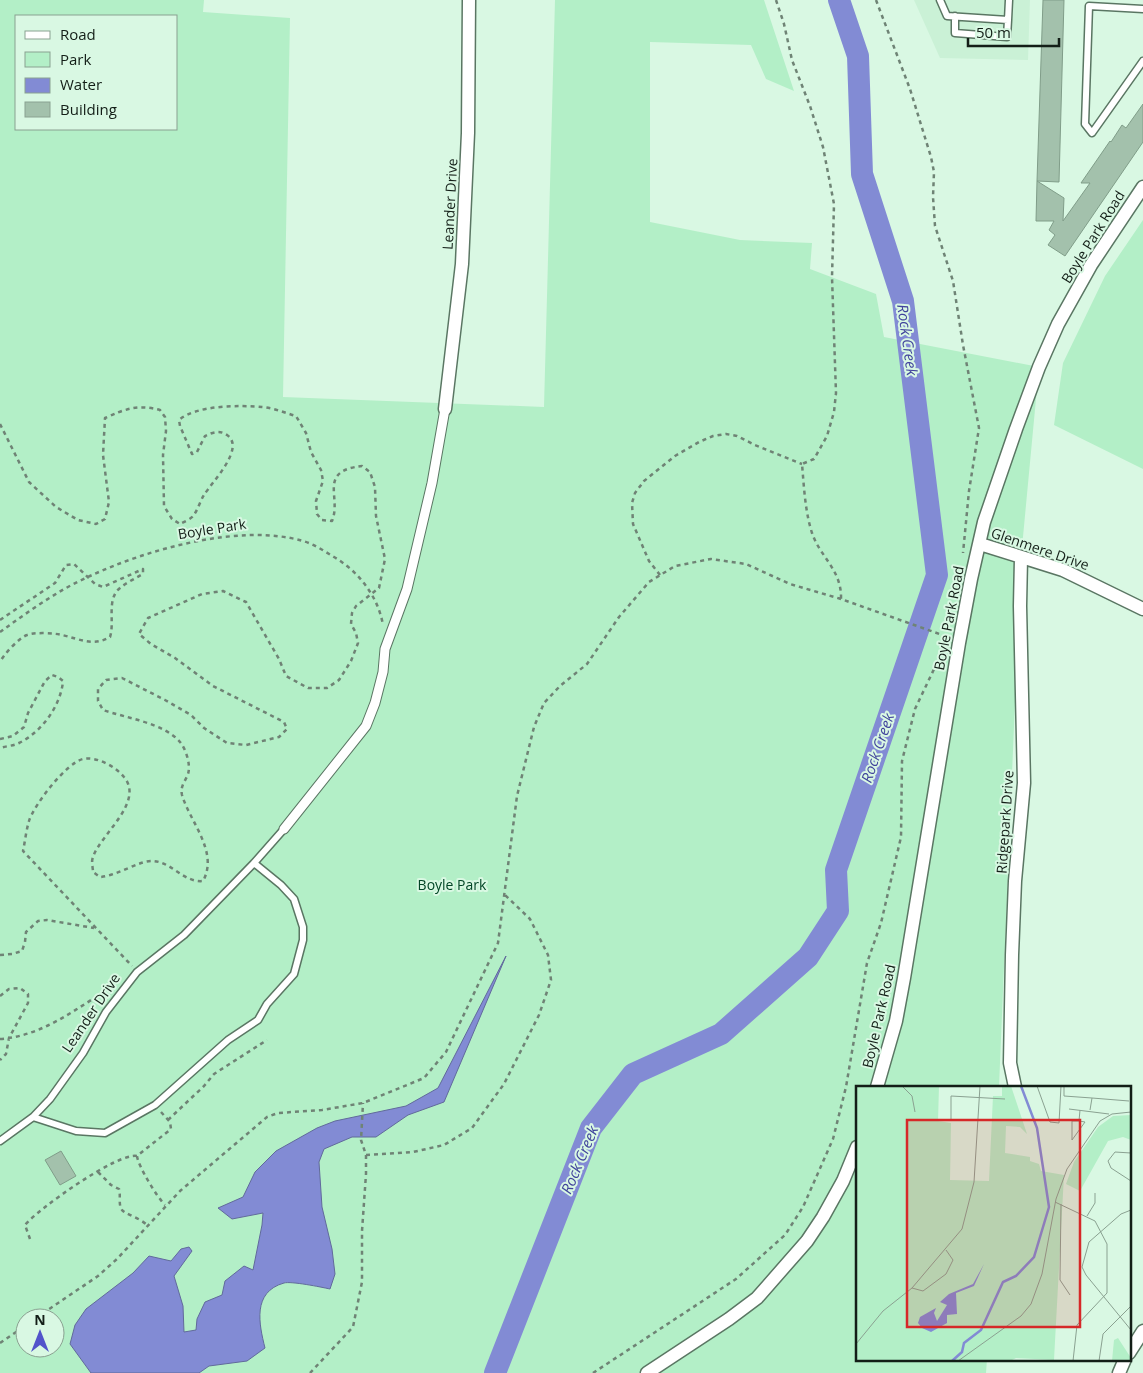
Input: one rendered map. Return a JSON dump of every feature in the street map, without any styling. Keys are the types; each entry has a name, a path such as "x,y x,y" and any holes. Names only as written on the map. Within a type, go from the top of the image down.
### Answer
{"street":[{"name":"Leander Drive","path":"445,408 462,264 468,133 469,0"},
{"name":"Boyle Park Road","path":"877,1086 892,1038 904,978 959,642 984,522 1039,367 1058,324 1091,265 1143,187"},
{"path":"284,829 366,726 375,703 383,672 385,649 406,588 432,483 445,408"},
{"name":"Glenmere Drive","path":"980,544 1063,570 1143,609"},
{"name":"Ridgepark Drive","path":"1015,1086 1010,1063 1012,955 1015,881 1024,783 1020,606 1021,558"},
{"path":"647,1373 757,1298 806,1241 823,1218 856,1149"},
{"path":"1130,1350 1143,1331"},
{"path":"1119,1373 1126,1360"}],"lane":[{"path":"940,0 947,16 1008,20"},
{"path":"955,16 955,33 1007,37 1009,0"},
{"path":"1140,0 1141,9 1089,6 1085,124 1092,133 1143,62"},
{"path":"33,1117 76,1131 105,1133 155,1105 228,1040 258,1020 267,1004 294,974 303,940 303,927 294,899 281,885 254,863 284,829"},
{"name":"Leander Drive","path":"0,1141 33,1117 50,1099 83,1054 106,1012 137,972 184,935 254,863"}],"path":[{"path":"660,575 649,561 633,524 632,503 635,493 644,480 675,456 698,442 713,436 726,434 737,436 802,464 814,459 827,436 834,412 836,393 832,277 834,204 822,147 810,106 792,60 784,24 776,0"},
{"path":"876,0 910,89 931,157 934,172 935,226 953,281 963,345 980,428 962,561"},
{"path":"0,424 29,482 56,507 78,520 96,524 105,519 109,502 103,456 105,418 128,408 148,406 160,410 165,417 166,431 163,455 164,506 172,519 180,524 193,517 203,496 232,455 234,446 231,438 223,432 214,432 205,436 197,452 192,454 180,426 180,420 185,415 201,411 234,406 264,407 296,416 306,433 311,452 321,470 323,480 316,501 317,514 322,520 332,521 334,516 333,490 336,477 347,468 362,466 370,472 375,487 376,516 385,559 379,588 356,606 352,613 351,624 356,633 358,643 351,661 339,680 326,688 308,688 286,676 275,652 246,602 222,591 202,594 148,618 139,634 213,686 284,722 288,729 279,737 246,746 227,743 204,728 191,715 122,678 106,680 98,689 98,701 103,710 166,730 180,742 188,759 189,772 182,786 182,796 199,831 206,852 208,871 203,880 194,882 164,864 151,861 110,876 100,877 94,872 92,859 113,828 129,798 129,788 124,777 111,767 95,759 83,759 68,768 42,798 29,820 22,851 137,972"},
{"path":"802,464 806,513 812,535 832,565 841,589 841,599"},
{"name":"Boyle Park","path":"0,632 88,576 142,556 211,539 268,535 304,541 323,550 353,570 370,594 380,615 383,629"},
{"path":"51,1308 98,1276 117,1259 165,1205 267,1117 278,1113 322,1110 363,1103 424,1078 446,1052 498,943 516,796 534,727 544,703 560,686 587,664 619,617 649,582 676,566 711,559 746,564 790,584 841,599 949,638 950,629"},
{"path":"0,620 55,583 66,565 74,564 95,584 104,586 143,569 140,575 118,588 112,601 113,629 110,637 95,643 61,634 27,635 13,646 0,662"},
{"path":"593,1373 736,1279 785,1235 803,1207 833,1139 846,1087 867,963 881,923 901,837 902,761 915,709 945,646"},
{"path":"0,739 14,736 24,727 28,712 45,681 52,676 58,677 63,681 62,690 54,710 38,730 19,743 0,748"},
{"path":"366,1155 412,1152 444,1145 472,1128 504,1084 539,1015 551,980 548,955 530,919 504,894"},
{"path":"0,954 12,954 22,951 26,932 38,921 47,920 96,928"},
{"path":"0,1039 24,1036 48,1026 116,985"},
{"path":"0,996 9,989 20,988 28,994 28,1003 9,1038 6,1054 0,1060"},
{"path":"168,1120 214,1074 267,1040"},
{"path":"310,1373 353,1327 362,1282 362,1231 366,1155 361,1140 363,1103"},
{"path":"30,1239 25,1225 30,1218 71,1186 118,1160 132,1155 136,1156 171,1129 172,1126 168,1120 155,1105"},
{"path":"136,1156 137,1162 149,1183 165,1205"},
{"path":"98,1172 111,1185 119,1189 121,1209 147,1226"},
{"path":"0,1343 15,1333"}],"shaded area":[{"path":"914,0 1030,0 1028,60 940,58"}],"green space":[{"name":"Boyle Park","path":"0,0 204,0 203,12 290,18 283,397 544,407 555,0 764,0 794,91 766,79 751,45 650,42 650,222 740,240 812,243 810,269 876,294 884,337 1039,367 1021,558 999,1086 856,1086 856,1360 987,1360 986,1373 0,1373"},
{"path":"1143,220 1143,469 1054,425 1063,363 1105,276"}],"water":[{"path":"506,956 444,1102 408,1115 376,1137 352,1137 324,1149 319,1162 322,1207 332,1249 335,1274 330,1289 306,1284 288,1283 274,1287 262,1301 260,1310 265,1348 247,1361 209,1366 199,1373 91,1373 70,1344 75,1325 86,1309 133,1273 149,1256 171,1261 181,1249 189,1247 192,1251 174,1276 183,1306 184,1332 196,1330 197,1319 205,1302 222,1295 225,1281 244,1266 253,1270 262,1225 263,1213 232,1219 218,1208 243,1197 255,1172 276,1151 317,1128 335,1121 406,1106 438,1088"}],"building":[{"path":"1043,0 1064,0 1059,182 1037,181"},
{"path":"1143,104 1143,142 1065,256 1048,245 1055,235 1049,230 1054,221 1036,221 1037,181 1064,198 1063,221 1090,183 1081,183 1122,125 1126,128"},
{"path":"61,1151 76,1176 60,1185 45,1160"}],"waterway":[{"name":"Rock Creek","path":"495,1373 591,1128 633,1074 721,1034 808,957 838,911 836,870 937,575 903,301 862,174 858,56 839,0"}]}
